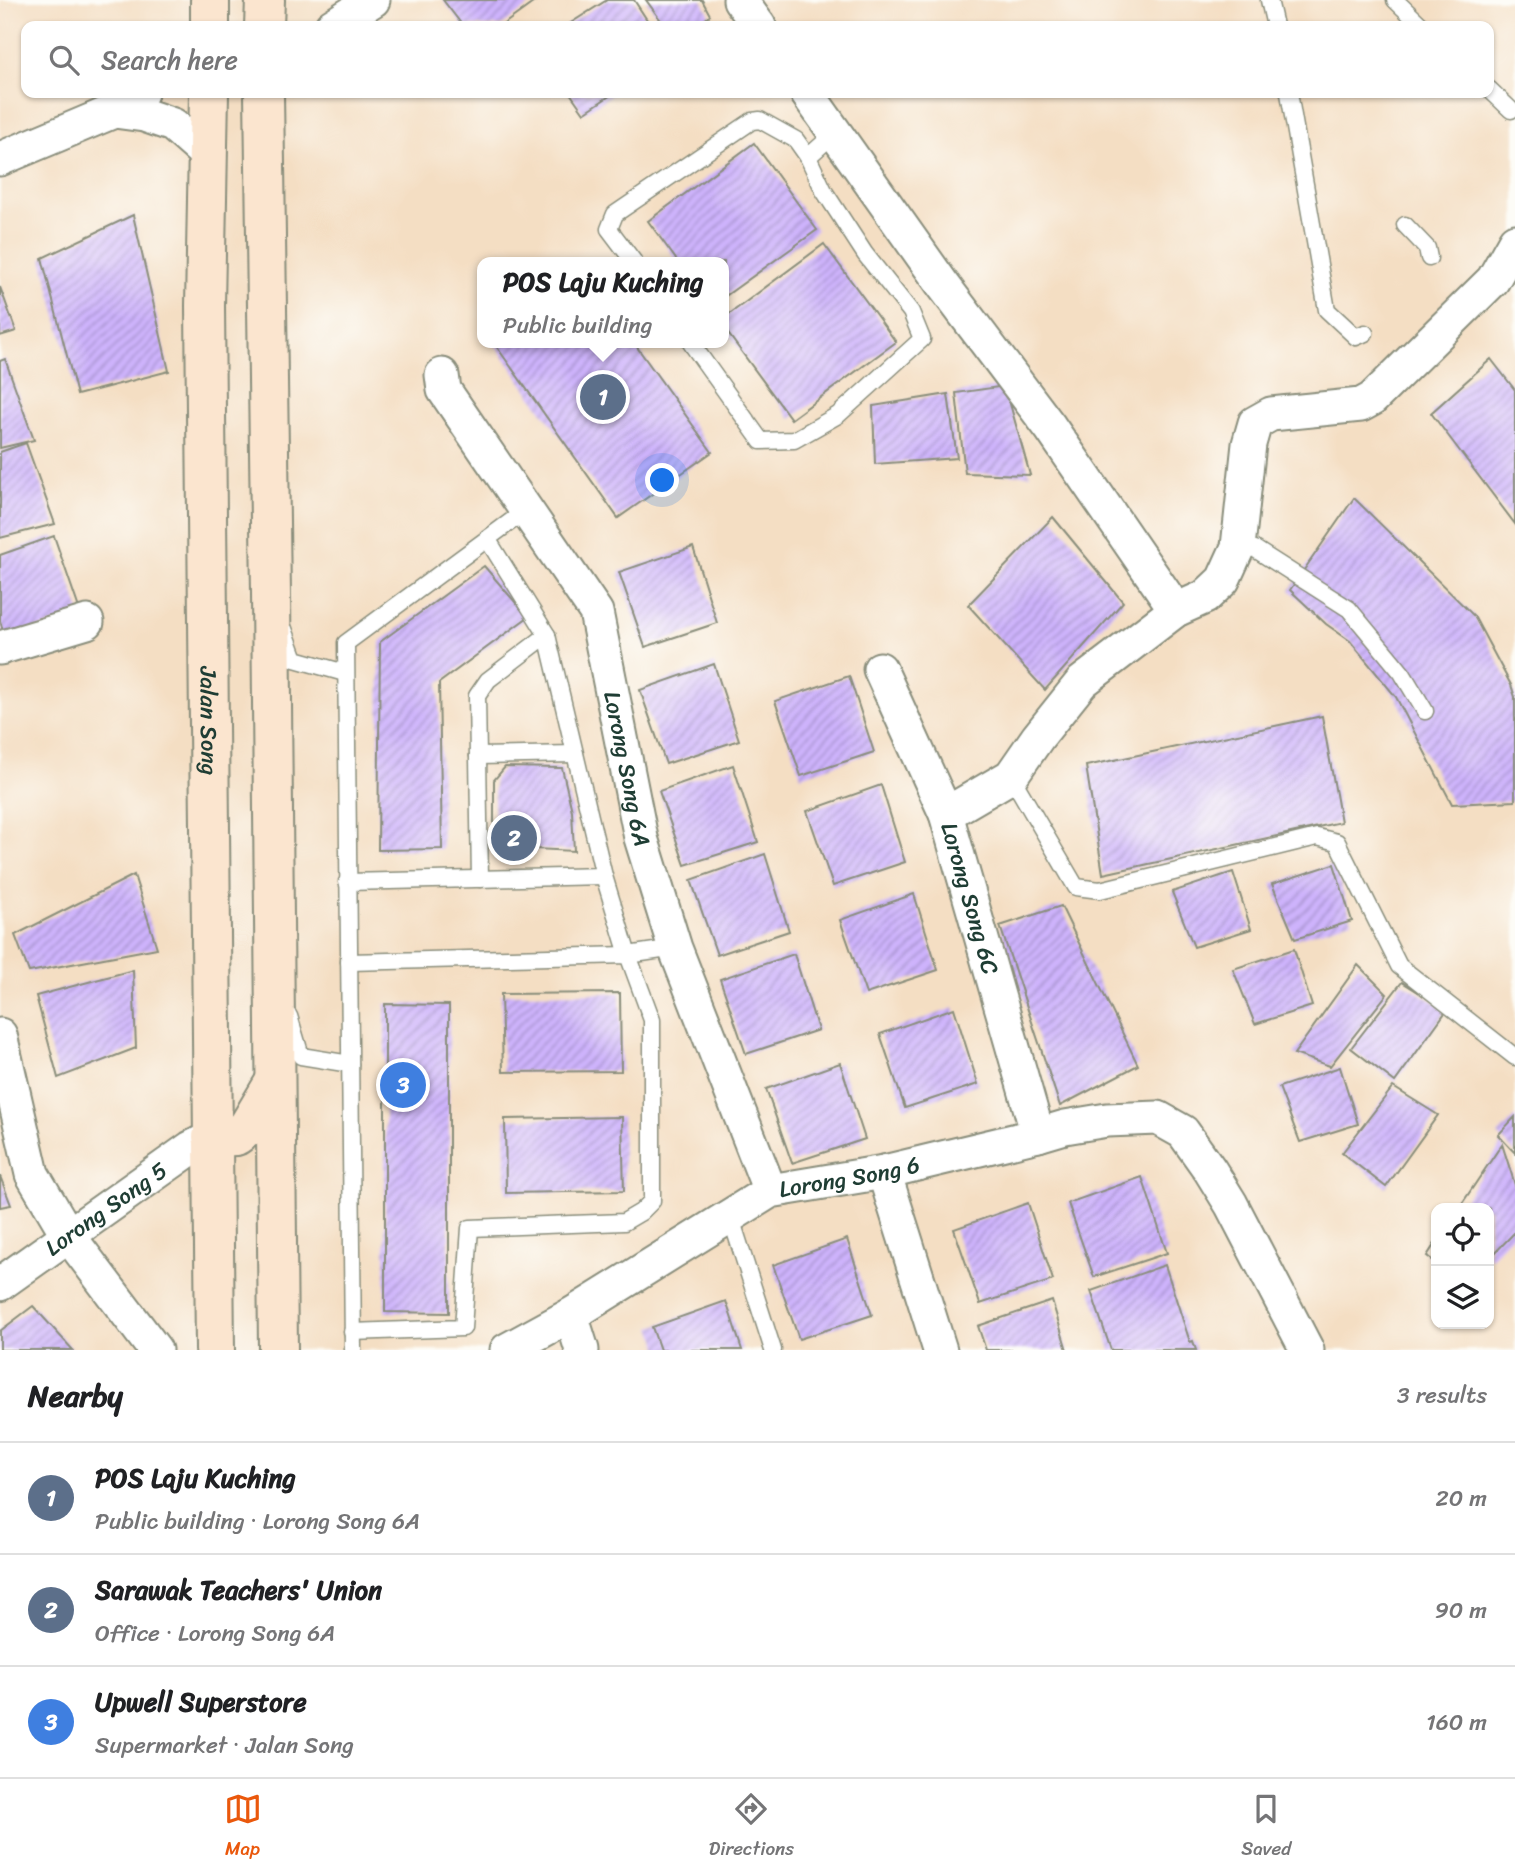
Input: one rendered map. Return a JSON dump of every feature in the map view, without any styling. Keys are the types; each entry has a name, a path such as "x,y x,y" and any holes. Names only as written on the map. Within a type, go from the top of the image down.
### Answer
{"main road":[{"path":"264,21 265,0"},
{"name":"Jalan Song","path":"209,98 205,359 215,1350"},
{"path":"264,98 278,1350"},
{"path":"212,1137 236,1136 247,1128 275,1081"}],"street":[{"path":"340,21 373,0"},
{"path":"740,0 755,21"},
{"path":"811,98 943,285 1050,427 1176,610"},
{"path":"0,159 127,102 144,115 173,125 206,154"},
{"path":"946,814 1011,776 1082,682 1176,610 1205,597 1223,580 1238,547 1250,444 1255,424 1271,414 1361,405 1372,399 1493,280 1515,241"},
{"name":"Lorong Song 6A","path":"442,375 444,390 596,612 641,838 675,948 770,1191"},
{"path":"0,648 87,622"},
{"name":"Lorong Song 6C","path":"880,669 946,814 1038,1135"},
{"path":"0,1035 32,1174 68,1235 155,1350"},
{"name":"Lorong Song 6","path":"508,1350 570,1315 770,1191 884,1172 1065,1127 1107,1120 1158,1118 1183,1132 1231,1204 1307,1350"},
{"name":"Lorong Song 5","path":"0,1284 191,1148 212,1137"},
{"path":"884,1172 940,1350"},
{"path":"570,1315 582,1350"}],"lane":[{"path":"1269,0 1274,21"},
{"path":"1395,0 1417,21"},
{"path":"1494,94 1511,110"},
{"path":"1290,98 1327,310 1356,337 1365,333"},
{"path":"630,257 609,229 615,214 752,121 760,120 796,139 824,191 865,254 911,313 922,339 838,415 794,440 761,441 695,348"},
{"path":"808,157 836,132"},
{"path":"1405,225 1427,248 1429,258"},
{"path":"354,1350 346,643 525,511"},
{"path":"352,1332 463,1328 470,1228 624,1222 641,1212 652,1200 652,1020 628,955 604,876 547,635 488,540"},
{"path":"1238,547 1255,549 1349,609 1402,673 1425,711"},
{"path":"271,594 295,659 345,673"},
{"path":"480,879 477,696 488,680 547,635"},
{"path":"478,756 575,754"},
{"path":"1011,776 1076,887 1100,890 1317,837 1337,842 1399,966 1515,1057"},
{"path":"348,882 604,876"},
{"path":"349,962 628,955 675,948"},
{"path":"274,963 300,1056 350,1064"},
{"path":"730,1215 773,1350"}],"building":[{"path":"443,0 537,0 508,21 459,21"},
{"path":"607,0 634,0 648,21 574,21"},
{"path":"646,0 702,0 710,15 703,21 661,21"},
{"path":"574,98 606,98 584,113"},
{"path":"754,143 817,230 729,293 729,257 674,257 648,221"},
{"path":"133,215 169,371 77,395 42,258"},
{"path":"824,244 896,342 791,419 729,335 729,314"},
{"path":"0,287 16,331 0,336"},
{"path":"498,348 638,348 712,452 618,518"},
{"path":"5,359 34,440 0,448 0,361"},
{"path":"1491,359 1515,390 1515,524 1431,413"},
{"path":"1005,386 1030,475 965,473 956,393"},
{"path":"948,394 957,458 875,464 873,406"},
{"path":"26,443 55,524 0,538 0,452"},
{"path":"1354,498 1474,616 1511,685 1515,697 1515,801 1452,804 1396,697 1350,641 1326,624 1290,590"},
{"path":"1053,517 1123,602 1045,690 968,605"},
{"path":"54,536 82,617 5,636 0,621 0,555"},
{"path":"693,547 717,623 645,647 619,572"},
{"path":"484,566 528,617 439,683 442,849 378,850 380,642"},
{"path":"714,664 739,740 666,764 640,690"},
{"path":"849,676 874,752 801,776 775,701"},
{"path":"1322,716 1341,822 1103,874 1086,766"},
{"path":"733,765 758,842 685,865 659,791"},
{"path":"505,767 562,768 572,811 574,851 494,847 494,780"},
{"path":"881,785 905,862 833,886 807,811"},
{"path":"765,854 789,931 717,955 691,880"},
{"path":"1334,864 1352,921 1295,939 1272,884"},
{"path":"1233,872 1251,929 1194,947 1172,892"},
{"path":"134,875 157,948 29,972 15,935"},
{"path":"914,894 938,970 866,994 840,920"},
{"path":"1061,906 1138,1065 1060,1106 1000,926"},
{"path":"1294,949 1312,1006 1255,1024 1233,969"},
{"path":"794,954 818,1030 746,1054 720,979"},
{"path":"1358,965 1387,994 1330,1066 1294,1054"},
{"path":"133,970 136,1048 58,1078 36,996"},
{"path":"1402,982 1447,1010 1395,1082 1351,1048"},
{"path":"620,993 621,1071 503,1072 501,994"},
{"path":"385,1004 449,1005 449,1313 385,1312"},
{"path":"954,1008 978,1084 905,1108 880,1034"},
{"path":"840,1063 865,1139 792,1163 766,1089"},
{"path":"1340,1067 1358,1124 1300,1142 1279,1087"},
{"path":"1393,1087 1438,1115 1386,1187 1342,1153"},
{"path":"622,1117 624,1191 506,1193 505,1119"},
{"path":"1515,1117 1515,1153 1498,1135"},
{"path":"1502,1144 1515,1185 1515,1232 1494,1254 1494,1203 1462,1203"},
{"path":"0,1176 11,1205 0,1207"},
{"path":"1142,1177 1167,1253 1094,1277 1068,1203"},
{"path":"1028,1203 1053,1280 980,1304 954,1229"},
{"path":"847,1239 872,1315 799,1339 773,1265"},
{"path":"1165,1265 1190,1342 1193,1341 1196,1350 1111,1350 1091,1291"},
{"path":"726,1301 742,1350 660,1350 652,1327"},
{"path":"1052,1301 1067,1350 986,1350 978,1326"},
{"path":"33,1306 73,1350 0,1350 0,1331"}],"place":[{"name":"POS Laju Kuching","path":"603,397"},
{"name":"Sarawak Teachers' Union","path":"514,838"},
{"name":"Upwell Superstore","path":"403,1085"}]}
